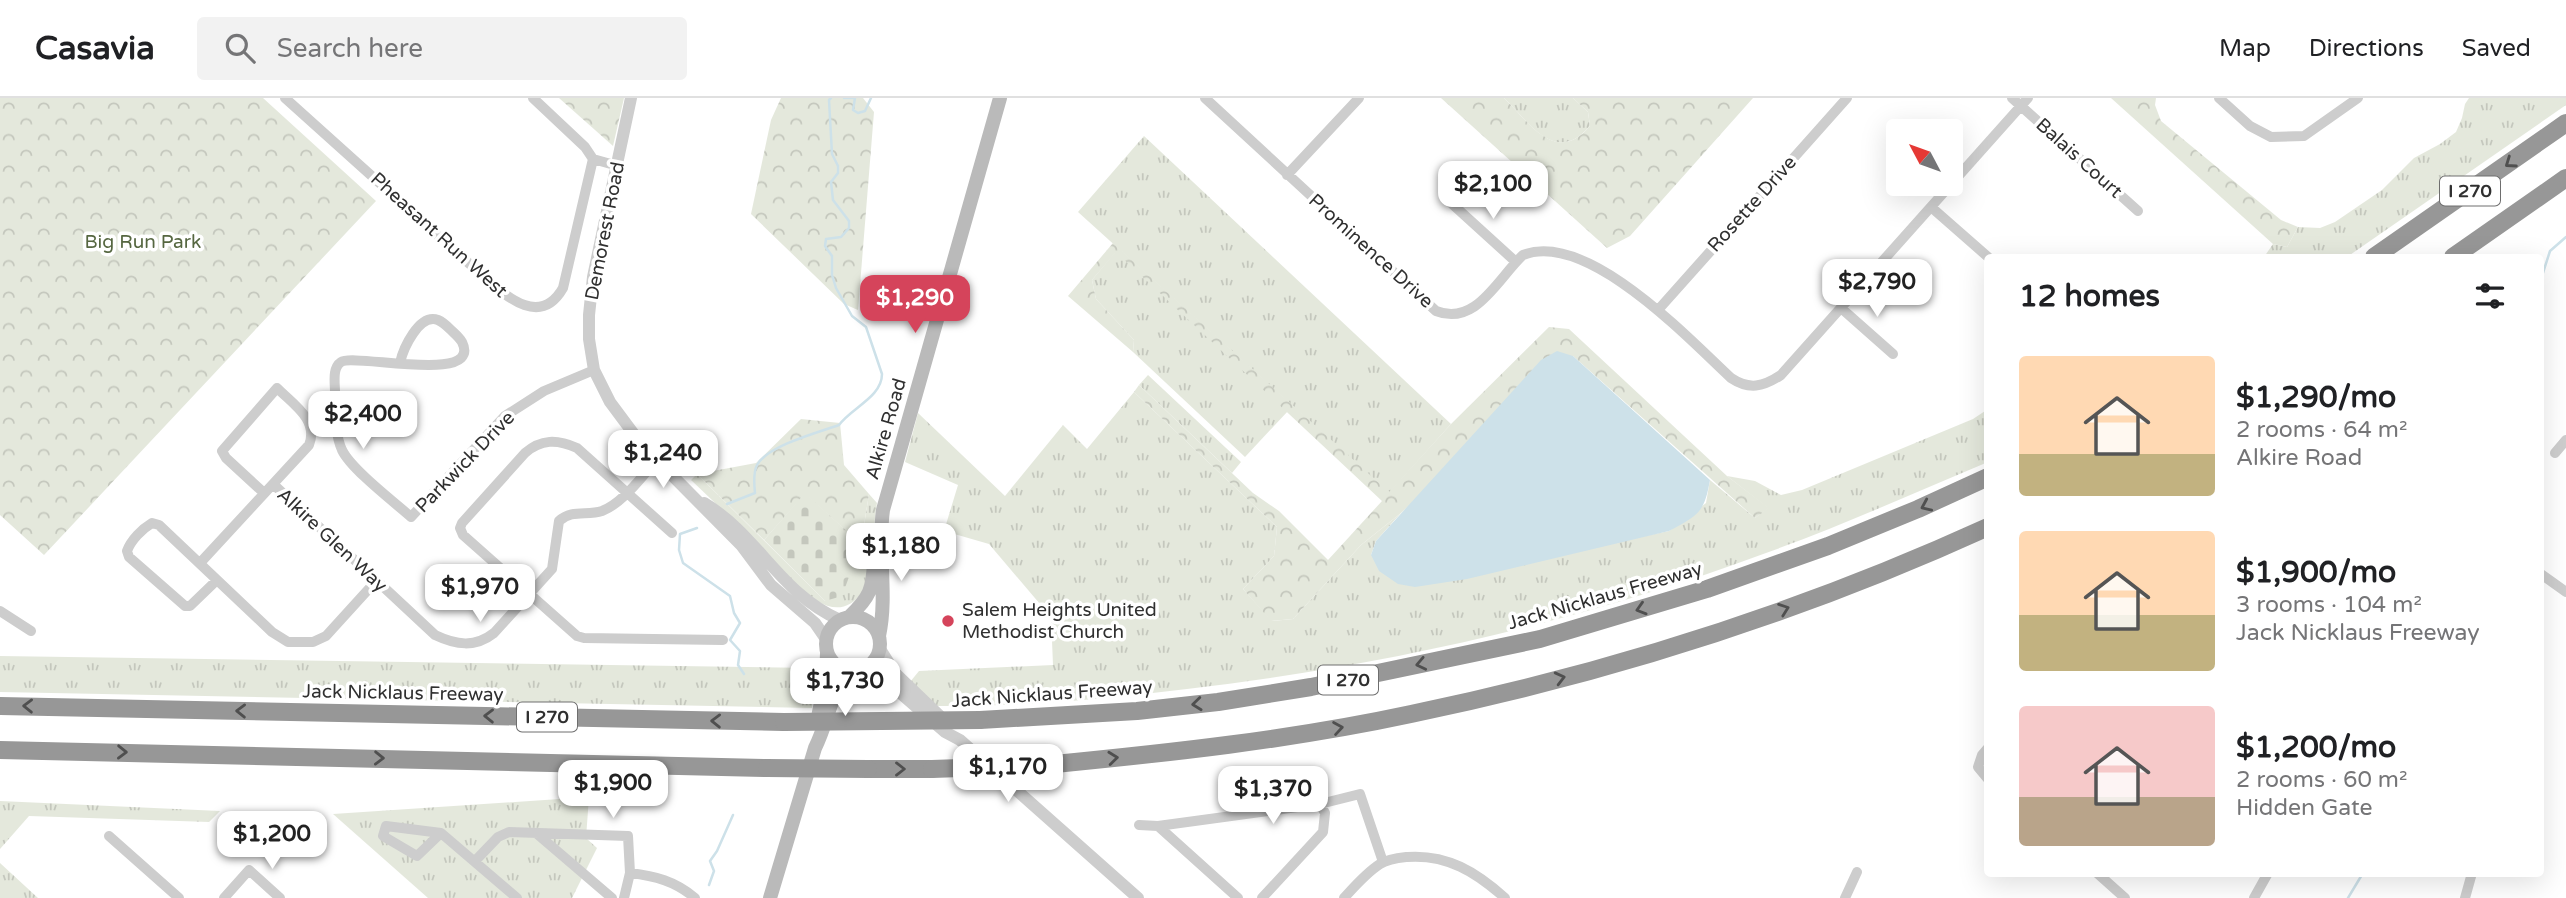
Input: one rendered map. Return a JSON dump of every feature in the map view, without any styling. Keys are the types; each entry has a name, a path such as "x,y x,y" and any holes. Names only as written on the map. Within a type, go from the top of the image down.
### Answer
{"highway":[{"name":"I 270","path":"2378,254 2566,123"},
{"name":"I 270","path":"2457,254 2566,178"},
{"name":"Jack Nicklaus Freeway","path":"0,706 785,722 980,720 1138,710 1231,700 1311,688 1540,639 1707,589 1807,554 1919,509 1984,479"},
{"name":"I 270","path":"0,750 767,768 932,769 1045,765 1263,740 1412,714 1499,693 1609,665 1719,632 1866,579 1984,529"}],"main road":[{"name":"Alkire Road","path":"879,643 884,601 881,530 885,504 1000,98"},
{"name":"Alkire Road","path":"845,618 865,601 872,588 874,544 881,530"},
{"path":"771,898 815,748 835,693 857,671 874,662 879,643 869,621 859,617 845,618 831,627 815,748"},
{"path":"827,645 839,667 857,671"}],"street":[{"name":"Pheasant Run West","path":"285,98 507,297 528,306 537,307 552,302 563,288 593,159"},
{"path":"533,98 585,146 593,159 618,166"},
{"name":"Demorest Road","path":"631,98 593,277 589,339 594,370 620,418 656,460 741,545 771,584 815,623 827,645"},
{"name":"Prominence Drive","path":"1205,98 1429,306 1445,314 1454,316 1471,310 1516,262 1534,251 1554,252 1616,277 1658,310 1731,377 1742,385 1755,387 1769,383 1781,375 1841,307"},
{"path":"1287,175 1359,98"},
{"name":"Rosette Drive","path":"1658,310 1847,98"},
{"path":"2219,98 2250,126 2271,137 2304,136 2358,98"},
{"path":"1893,354 1841,307 2020,101"},
{"name":"Balais Court","path":"2020,101 2138,211"},
{"path":"1450,202 1516,262"},
{"path":"1931,206 1985,254"},
{"path":"429,319 443,322 463,343 464,350 454,362 432,366 400,363 403,349 411,336 429,319"},
{"name":"Parkwick Drive","path":"400,363 347,360 338,364 335,373 336,424 343,451 361,472 411,517 505,416 544,391 594,370"},
{"path":"200,563 309,445 312,438 307,417 277,388 222,451 226,458 264,493"},
{"path":"2555,453 2566,440"},
{"path":"672,533 577,448 558,442 536,444 460,528 463,535 577,636 723,640"},
{"name":"Alkire Glen Way","path":"273,484 435,635 462,645 485,640 552,569 559,521 569,514 603,510 626,492 656,460"},
{"name":"Demorest Road","path":"693,497 723,514 779,577 804,600 845,618"},
{"path":"218,580 197,601 185,606 130,557 127,551 129,545 152,523 159,525 218,580 272,632 288,642 313,642 326,636 376,581"},
{"path":"2544,579 2566,592"},
{"path":"0,611 31,631"},
{"path":"879,643 890,668 950,726 960,740 1138,898"},
{"path":"857,671 873,672 883,678 945,732 960,740"},
{"path":"1984,753 1979,767 1984,774"},
{"path":"1139,825 1158,826 1320,804 1360,794 1383,862"},
{"path":"1262,898 1323,832 1325,813 1320,804"},
{"path":"441,833 417,856 383,836 386,826 441,833 517,898"},
{"path":"1158,826 1238,898"},
{"path":"475,861 498,837 509,832 628,835 629,873 624,898"},
{"path":"536,832 612,898"},
{"path":"109,836 179,898"},
{"path":"1344,898 1383,862 1417,856 1460,864 1483,879 1504,898"},
{"path":"224,898 248,870 280,898"},
{"path":"1845,898 1857,872"},
{"path":"629,873 653,875 681,886 695,898"},
{"path":"2101,877 2125,898"},
{"path":"2254,898 2266,877"},
{"path":"2465,898 2471,877"}],"green space":[{"name":"Big Run Park","path":"0,98 263,98 376,201 44,555 0,515"},
{"path":"559,98 624,98 613,146"},
{"path":"781,98 863,98 874,112 858,310 844,304 751,214 771,120"},
{"path":"1441,98 1504,98 1544,136 1566,142 1578,137 1590,126 1588,112 1573,98 1753,98 1630,236 1607,248"},
{"path":"1504,98 1573,98 1588,112 1590,126 1577,137 1566,142 1555,142 1534,129"},
{"path":"2111,98 2156,98 2155,105 2161,121 2281,220 2298,227 2287,247 2273,244"},
{"path":"2469,98 2566,98 2566,105 2351,254 2266,254 2273,244 2287,247 2298,227 2320,228 2335,222 2382,190 2414,158 2456,132"},
{"path":"1144,136 1451,424 1389,493 1078,212"},
{"path":"1113,243 1389,492 1451,424 1549,327 1569,329 1727,476 1769,508 1755,518 1573,356 1401,513 1361,545 1293,619 1271,621 1243,589 1274,556 1277,527 1134,392 1139,385 1253,493 1279,511 1328,560 1382,501 1116,252 1092,280 1096,299 1134,340 1133,352 1068,296"},
{"path":"1116,251 1288,411 1245,457 1133,352 1134,340 1096,299 1092,280"},
{"path":"1148,375 1241,462 1232,473 1139,385"},
{"path":"1134,392 1277,527 1274,556 1243,589 1272,621 1293,619 1361,545 1401,513 1376,541 1371,555 1625,540 1669,531 1706,503 1710,480 1755,518 1768,508 1727,476 1755,481 1781,495 1802,490 1973,419 1984,412 1984,464 1822,532 1696,578 1625,600 1480,638 1334,668 1187,689 1062,702 936,706 910,682 919,671 1053,665 1051,617 989,544 944,531 958,485 905,462 918,413 1005,496 1063,425 1087,449"},
{"path":"801,419 840,423 844,465 869,494 861,544 805,494 764,540 697,474 756,463"},
{"path":"697,474 825,601 861,544 869,494 877,503 871,562 862,592 849,604 835,607 819,602 804,592 691,480"},
{"path":"805,493 861,544 842,596 825,601 764,540"},
{"path":"0,656 815,668 812,708 0,692"},
{"path":"589,797 586,838 597,848 572,898 428,898 333,814"},
{"path":"0,801 220,811 209,822 29,816 0,849"},
{"path":"0,863 38,898 0,898"}],"shaded area":[{"path":"1557,351 1573,356 1710,480 1705,500 1698,512 1669,531 1467,579 1415,587 1398,584 1379,571 1371,555 1376,541 1541,360"}],"waterway":[{"path":"727,504 755,493 755,471 763,458 794,440 839,425 872,396 881,382 882,374 866,327 852,316 836,288 832,275 832,256 825,246 826,239 841,237 849,228 849,221 833,200 831,182 838,173 838,166 832,154 831,98"},
{"path":"844,98 855,98"},
{"path":"855,98 853,110 858,113 865,111 871,98"},
{"path":"2544,270 2550,251 2566,237"},
{"path":"697,528 680,534 679,550 683,563 730,596 734,613 740,623 730,640 740,651 738,665 744,674"},
{"path":"709,885 714,871 710,861 733,815"},
{"path":"2348,898 2361,877"}],"place":[{"name":"Salem Heights United Methodist Church","path":"948,621"}]}
